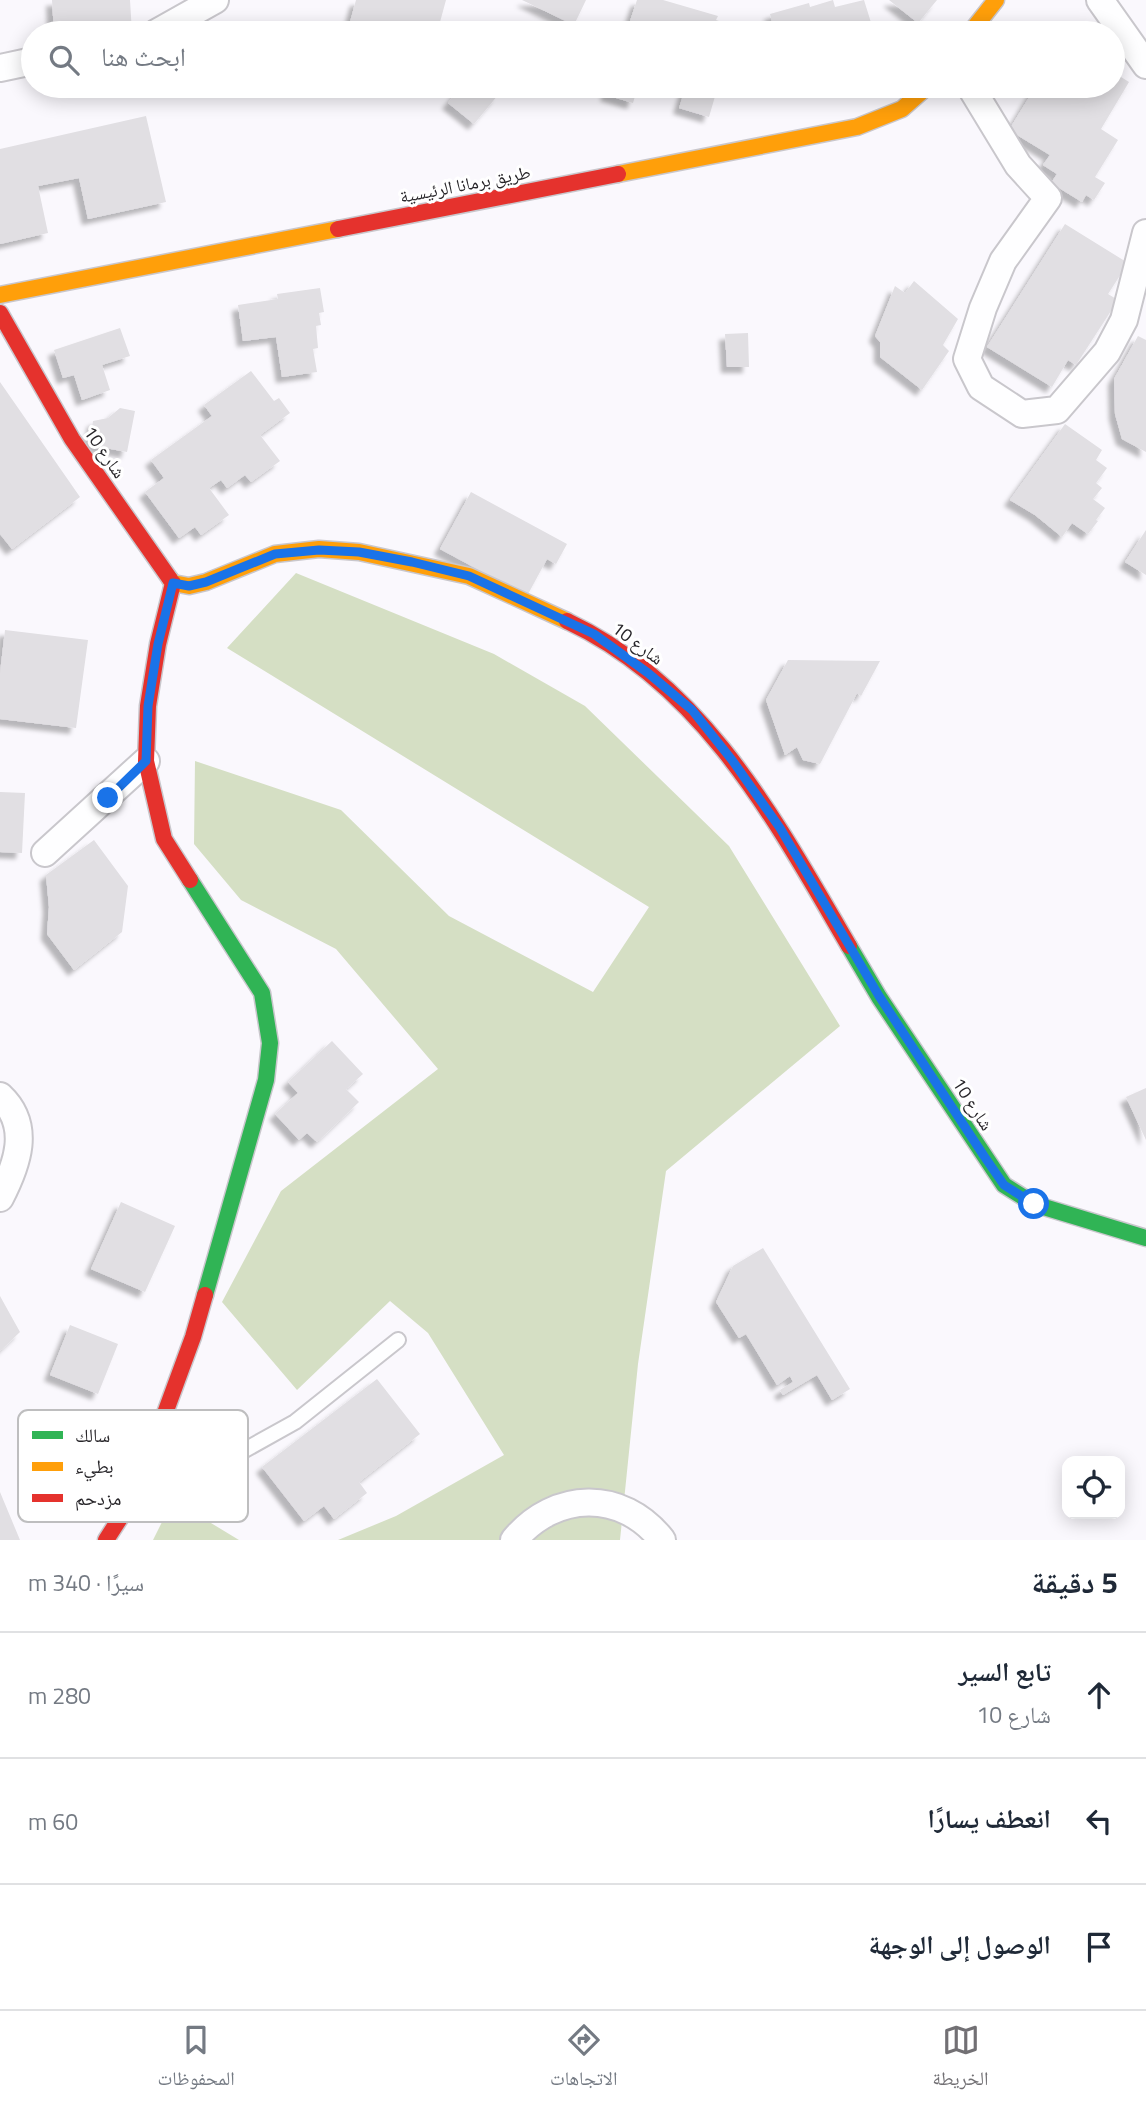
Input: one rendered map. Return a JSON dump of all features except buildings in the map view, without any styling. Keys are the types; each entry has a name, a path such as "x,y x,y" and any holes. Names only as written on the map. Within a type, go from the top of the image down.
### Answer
{"street":[{"path":"177,21 215,0"},
{"path":"979,21 996,0"},
{"path":"1100,0 1115,21"},
{"path":"1125,35 1146,65"},
{"path":"0,68 21,64"},
{"name":"طريق برمانا الرئيسية","path":"0,295 857,127 902,108 914,98"},
{"path":"977,98 1018,165 1048,198 1003,261 983,308 967,359 981,387 1022,414 1057,410 1107,352 1124,320 1146,233"},
{"name":"شارع 10","path":"0,313 72,439 173,583 189,586 206,582 275,554 319,550 359,552 412,562 469,576 594,634 648,673 692,710 732,760 780,828 879,996 1004,1185 1034,1204 1146,1238"},
{"path":"166,1410 193,1337 266,1080 270,1043 262,993 164,839 146,761 148,706 158,644 173,583"},
{"path":"45,853 146,761"},
{"path":"0,1096 10,1106 20,1131 15,1169 0,1198"},
{"path":"514,1540 525,1527 552,1509 584,1502 607,1504 630,1512 643,1520 663,1540"},
{"path":"106,1540 118,1522"}],"lane":[{"path":"248,1448 295,1422 398,1340"}],"green space":[{"path":"296,573 494,654 585,706 729,846 840,1026 666,1171 638,1364 620,1540 338,1540 396,1516 504,1455 428,1333 390,1301 297,1390 222,1302 281,1191 438,1069 336,949 241,900 194,844 195,761 341,810 449,916 593,992 649,907 227,648"},
{"path":"162,1522 209,1522 239,1540 153,1540"}],"traffic: fast":[{"path":"190,880 262,993 270,1043 266,1080 205,1295"},
{"path":"849,946 879,997 1004,1185 1034,1204 1146,1238"}],"traffic: slow":[{"path":"979,21 996,0"},
{"path":"618,174 857,127 902,109 914,98"},
{"path":"0,295 338,229"},
{"path":"170,579 173,583 189,586 206,582 275,554 319,549 359,552 469,576 567,621"}],"traffic: jam":[{"path":"338,229 618,174"},
{"path":"0,313 72,439 170,579"},
{"path":"173,583 158,644 148,706 146,761 164,839 190,880"},
{"path":"567,621 615,648 659,681 697,719 764,805 849,946"},
{"path":"166,1410 205,1295"},
{"path":"106,1540 118,1522"}],"route":[{"path":"108,798 146,761 148,706 158,644 173,583 189,586 206,582 275,554 319,550 359,552 469,576 594,634 648,673 692,710 732,760 780,828 879,996 1004,1185 1034,1204"}]}
